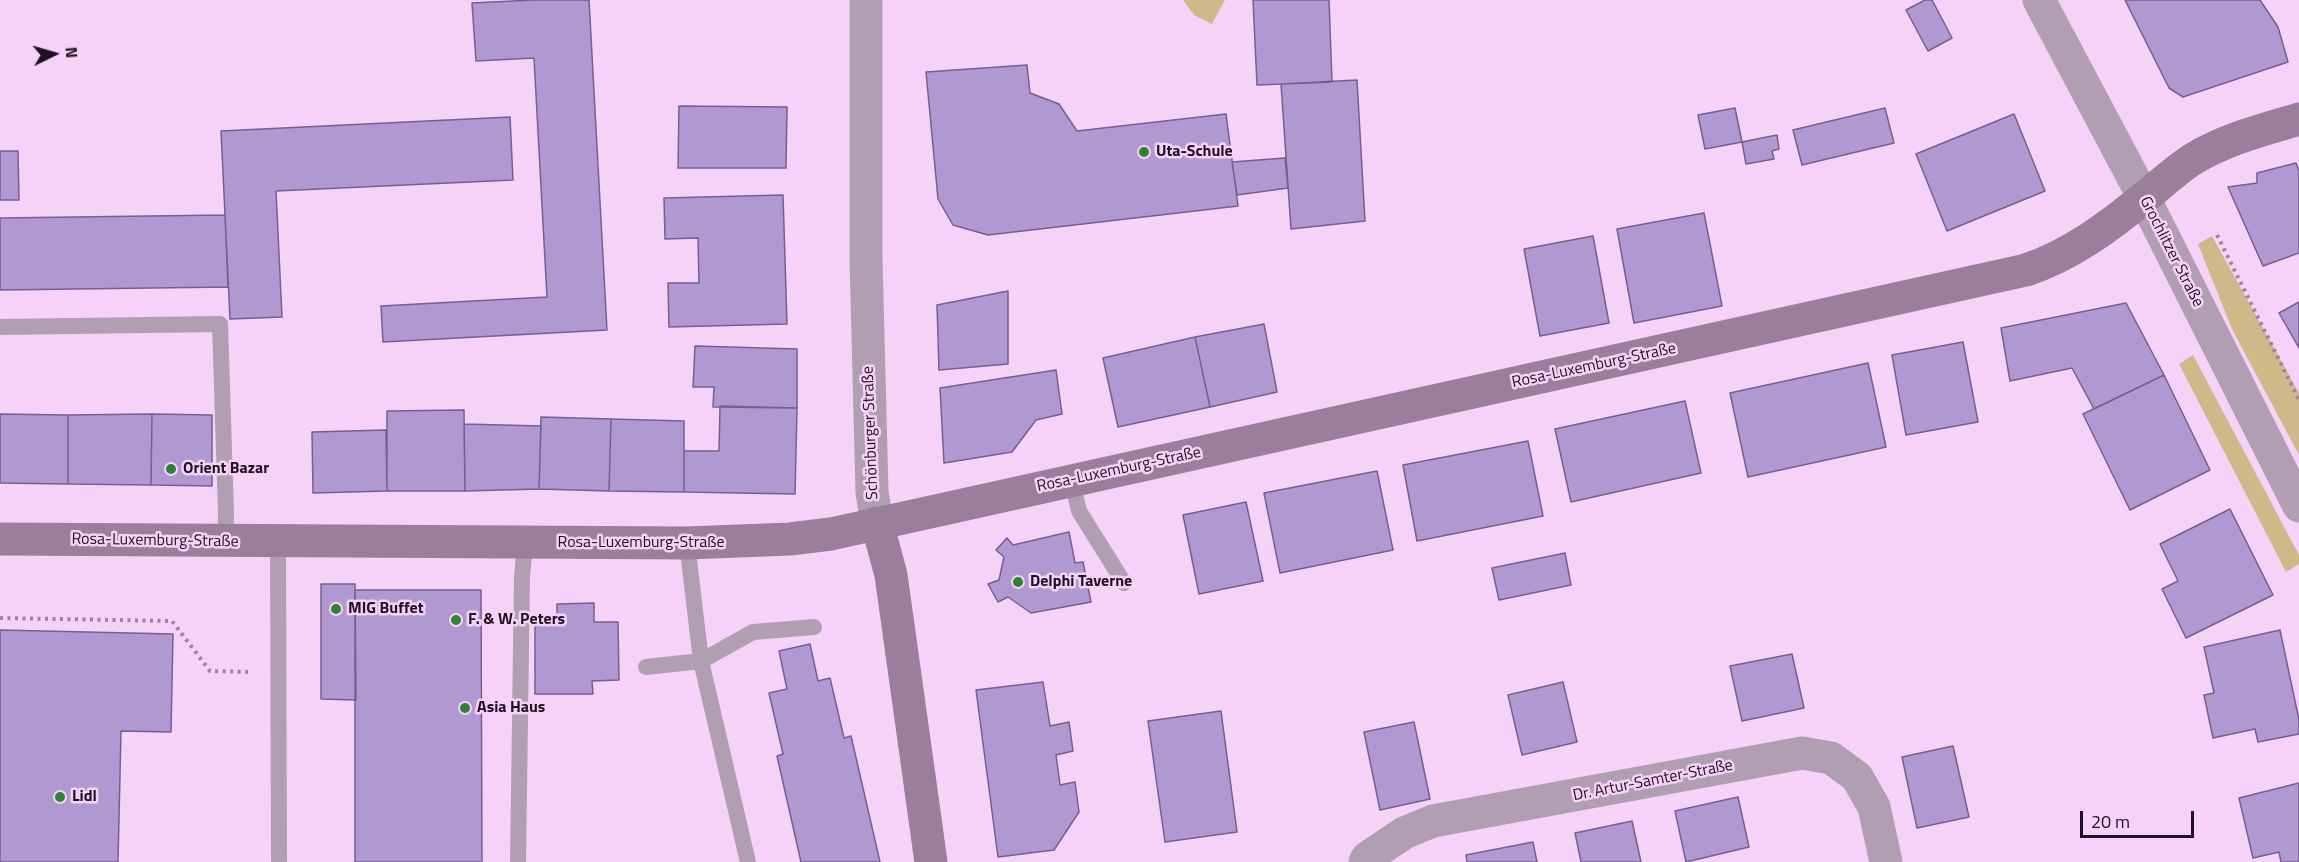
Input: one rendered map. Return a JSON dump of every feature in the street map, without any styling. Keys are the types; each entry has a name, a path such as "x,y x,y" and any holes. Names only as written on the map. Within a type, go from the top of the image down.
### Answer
{"main road":[{"name":"Rosa-Luxemburg-Straße","path":"0,539 687,543 790,539 831,534 2026,270 2048,263 2072,250 2144,198 2190,161 2214,147 2233,138 2299,119"},
{"name":"Schönburger Straße","path":"877,524 891,575 931,862"}],"street":[{"name":"Schönburger Straße","path":"866,0 866,259 872,492 877,524"},
{"name":"Grochlitzer Straße","path":"2039,0 2144,198 2299,506"},
{"name":"Dr. Artur-Samter-Straße","path":"1365,862 1367,858 1404,833 1432,821 1802,753 1831,758 1857,777 1874,807 1886,862"}],"lane":[{"path":"0,327 220,324 225,542"},
{"path":"1072,481 1079,511 1124,583"},
{"path":"279,542 279,862"},
{"path":"518,862 522,577 525,543"},
{"path":"687,543 701,661 748,862"},
{"path":"646,667 701,661 753,632 814,627"}],"path":[{"path":"2217,235 2299,400"},
{"path":"0,618 172,621 210,670 278,673"}],"shaded area":[{"path":"1183,0 1225,0 1212,24 1194,15"},
{"path":"2212,236 2299,393 2299,455 2232,329 2198,244"},
{"path":"2193,355 2299,555 2299,564 2286,572 2179,364"}],"building":[{"path":"589,0 607,330 383,342 381,306 547,297 534,58 476,61 472,3"},
{"path":"1253,0 1329,0 1332,82 1257,85"},
{"path":"1925,0 1932,0 1952,38 1928,51 1906,10"},
{"path":"2125,0 2260,0 2278,27 2288,62 2183,97 2169,88"},
{"path":"1027,65 1030,93 1059,104 1077,131 1226,114 1238,206 988,235 953,225 938,199 926,72"},
{"path":"1357,80 1365,221 1291,229 1281,84"},
{"path":"679,106 787,107 786,168 678,168"},
{"path":"1735,108 1742,142 1705,149 1698,115"},
{"path":"1885,108 1894,143 1802,165 1793,130"},
{"path":"2014,114 2045,191 1947,231 1916,154"},
{"path":"510,117 513,180 276,191 282,317 230,319 221,131"},
{"path":"1777,135 1779,149 1772,151 1774,159 1746,164 1742,142"},
{"path":"0,151 18,151 19,200 0,200"},
{"path":"1285,158 1288,188 1237,195 1232,162"},
{"path":"2296,163 2299,171 2299,253 2263,266 2228,187 2257,183 2257,173"},
{"path":"783,195 787,324 669,327 668,283 699,283 698,238 665,239 664,198"},
{"path":"1704,213 1722,306 1634,323 1617,229"},
{"path":"225,215 228,287 0,290 0,218"},
{"path":"1593,236 1609,323 1540,336 1524,249"},
{"path":"1008,291 1008,364 939,370 937,305"},
{"path":"2299,302 2299,348 2279,313"},
{"path":"2126,303 2164,375 2094,409 2072,368 2010,381 2001,328"},
{"path":"1264,324 1277,392 1210,407 1195,337"},
{"path":"1195,337 1210,407 1118,427 1103,358"},
{"path":"1963,342 1978,422 1906,435 1892,355"},
{"path":"695,346 797,349 797,408 713,407 714,387 693,387"},
{"path":"1868,363 1886,447 1748,477 1730,393"},
{"path":"1056,370 1062,414 1036,420 1012,452 944,463 940,388"},
{"path":"2164,375 2210,470 2130,510 2083,414"},
{"path":"1685,401 1701,473 1571,502 1555,429"},
{"path":"720,406 797,408 795,494 684,492 684,451 719,451"},
{"path":"464,410 465,491 387,491 387,411"},
{"path":"0,414 68,415 68,484 0,483"},
{"path":"152,414 212,415 212,486 151,485"},
{"path":"152,414 151,485 68,484 68,415"},
{"path":"541,417 611,419 609,491 539,489"},
{"path":"611,419 684,421 684,492 609,491"},
{"path":"464,424 541,426 539,489 465,491"},
{"path":"386,430 387,491 313,493 312,432"},
{"path":"1528,441 1543,516 1417,541 1403,465"},
{"path":"1377,471 1393,550 1280,573 1264,493"},
{"path":"1246,502 1263,581 1199,594 1183,515"},
{"path":"2230,509 2273,595 2186,638 2162,589 2178,581 2160,544"},
{"path":"1069,532 1075,563 1083,562 1091,602 1031,613 1008,597 998,602 988,584 999,580 1004,557 996,550 1007,538 1013,545"},
{"path":"1565,553 1571,585 1499,600 1492,568"},
{"path":"321,584 355,584 356,700 321,699"},
{"path":"355,590 481,590 482,862 355,862"},
{"path":"594,603 594,622 618,622 619,680 592,681 593,694 535,694 535,617 557,617 557,604"},
{"name":"Lidl","path":"0,630 173,634 171,732 121,731 118,862 0,862"},
{"path":"2280,630 2299,720 2299,734 2258,742 2255,729 2213,738 2204,695 2214,693 2204,647"},
{"path":"810,644 818,681 830,678 844,738 851,736 880,862 801,862 777,756 783,754 769,693 787,689 779,651"},
{"path":"1792,654 1804,708 1742,721 1730,666"},
{"path":"1043,682 1050,726 1069,722 1073,751 1056,755 1060,785 1075,782 1079,812 1054,850 998,857 976,690"},
{"path":"1563,682 1577,742 1522,755 1508,695"},
{"path":"1221,711 1237,832 1165,842 1148,721"},
{"path":"1414,722 1430,799 1380,810 1364,732"},
{"path":"1953,746 1969,817 1917,828 1902,757"},
{"path":"2299,783 2299,862 2281,862 2279,852 2253,858 2239,798"},
{"path":"1738,797 1749,847 1686,862 1675,811"},
{"path":"1632,821 1641,862 1581,862 1575,833"},
{"path":"1533,842 1537,862 1467,862 1466,855"}],"place":[{"name":"Uta-Schule","path":"1144,152"},
{"name":"Orient Bazar","path":"171,469"},
{"name":"Delphi Taverne","path":"1018,582"},
{"name":"MIG Buffet","path":"336,609"},
{"name":"F. & W. Peters","path":"456,620"},
{"name":"Asia Haus","path":"465,708"},
{"name":"Lidl","path":"60,797"}]}
